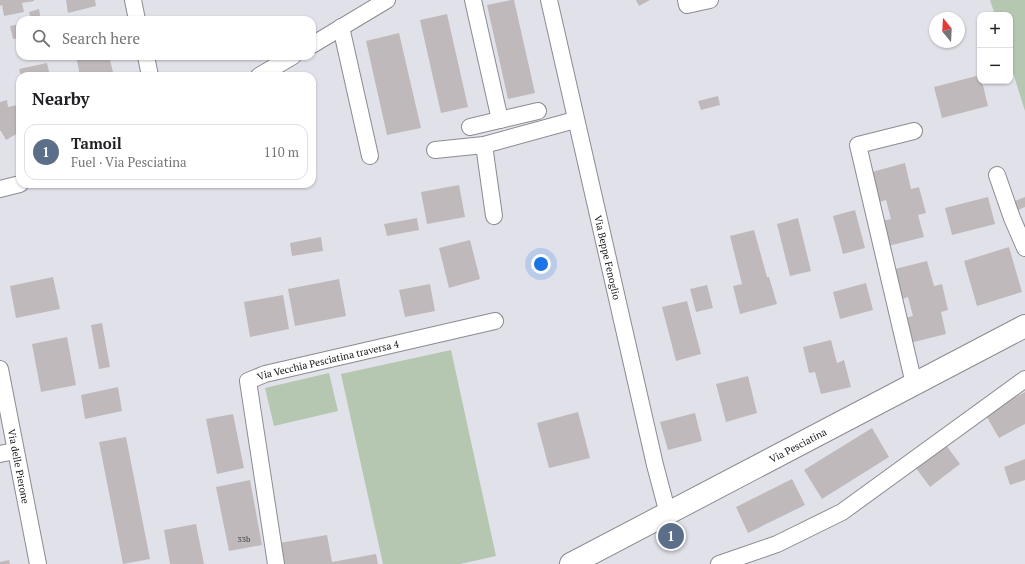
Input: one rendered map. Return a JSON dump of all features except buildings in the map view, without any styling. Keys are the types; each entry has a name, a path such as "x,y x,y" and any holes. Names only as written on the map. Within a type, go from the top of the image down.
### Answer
{"main road":[{"name":"Via Pesciatina","path":"571,564 1025,326"}],"street":[{"path":"133,0 136,16"},
{"path":"316,43 387,0"},
{"path":"473,0 500,120"},
{"name":"Via Beppe Fenoglio","path":"549,0 575,120 653,457 668,514"},
{"path":"686,0 687,5 710,0"},
{"path":"341,27 370,156"},
{"path":"147,60 149,72"},
{"path":"266,72 286,60"},
{"path":"470,127 538,111"},
{"path":"435,150 484,145 575,120"},
{"path":"914,131 858,145 914,384"},
{"path":"484,145 494,216"},
{"path":"997,176 1012,218 1025,248"},
{"path":"0,189 16,185"},
{"name":"Via Vecchia Pesciatina traversa 4","path":"276,564 248,381 265,374 495,321"},
{"name":"Via delle Pierone","path":"0,369 8,452 38,564"},
{"path":"719,564 777,544 842,512 1025,379"}],"green space":[{"path":"990,0 1025,0 1025,111 1013,73 1013,12 994,12"},
{"path":"451,350 496,556 460,564 383,564 341,374"},
{"path":"329,373 338,411 274,426 265,388"}],"place":[{"name":"Tamoil","path":"671,536"}]}
